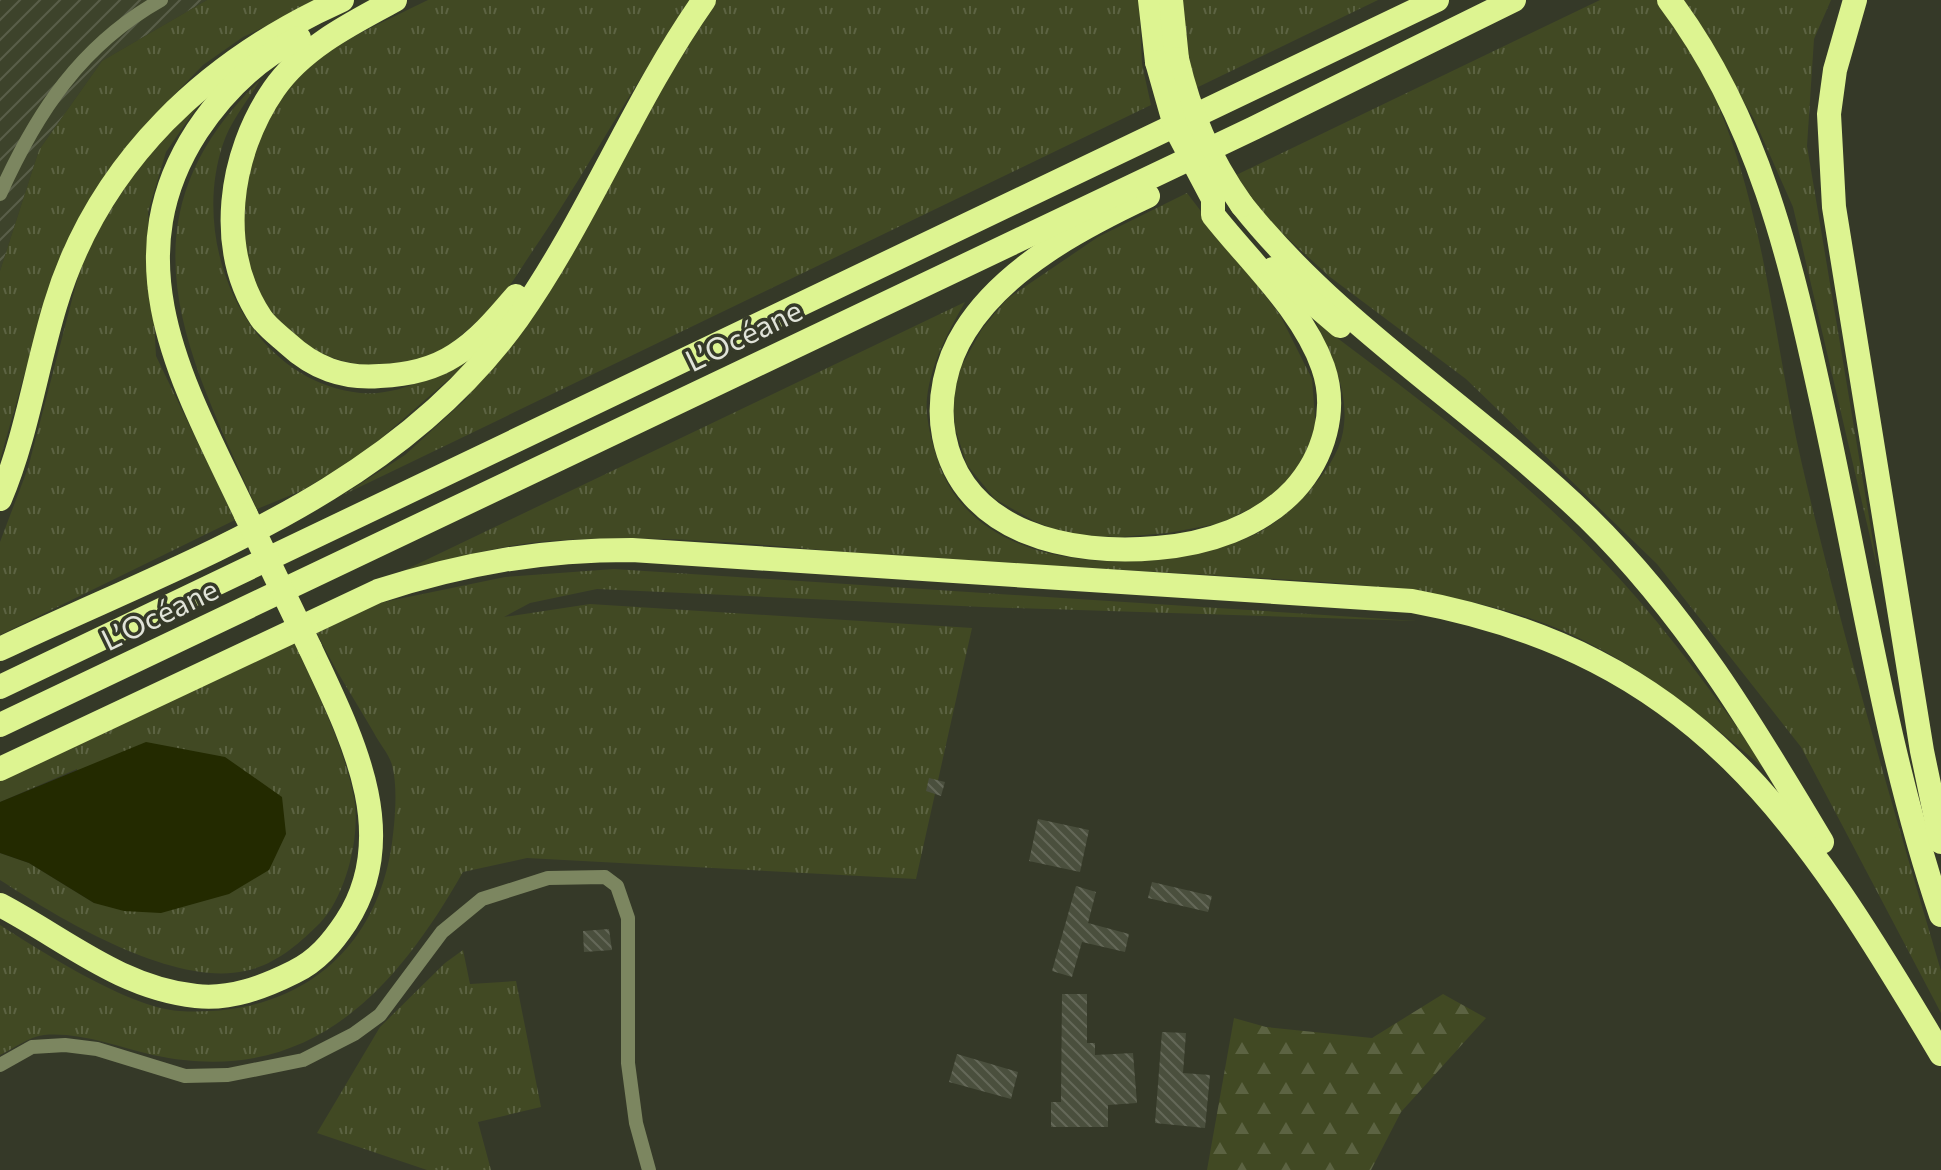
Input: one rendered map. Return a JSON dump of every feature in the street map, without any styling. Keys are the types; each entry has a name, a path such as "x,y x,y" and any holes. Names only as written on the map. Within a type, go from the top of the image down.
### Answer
{"highway":[{"path":"0,499 62,286 85,233 120,176 155,131 209,77 256,44 342,0"},
{"path":"0,905 91,962 129,979 197,997 239,994 306,966 333,942 354,909 367,874 372,838 369,800 359,761 310,648 178,371 158,288 160,223 181,156 217,101 284,45 373,0"},
{"path":"395,0 311,50 275,88 249,134 232,193 234,248 246,289 262,320 325,370 364,377 406,375 430,368 455,356 501,314 567,224 579,217"},
{"path":"0,649 287,513 355,474 421,426 476,372 543,281 653,77 704,0"},
{"path":"1150,0 1167,60 1198,131 1219,172 1223,209 1292,312 1324,369 1328,415 1324,440 1302,482 1262,517 1205,541 1151,549 1109,550 1052,542 1024,532 986,509 965,487 952,464 941,422 945,380 952,355 966,329 999,289 1043,256 1122,208 1179,181 1254,128"},
{"path":"1167,60 1171,0"},
{"name":"L’Océane","path":"0,687 1437,0"},
{"name":"L’Océane","path":"0,725 1254,128 1514,0"},
{"path":"1855,0 1835,70 1829,114 1834,207 1920,736 1941,842"},
{"path":"1671,3 1720,80 1746,131 1785,247 1838,476 1895,752 1941,915"},
{"path":"1223,209 1296,267 1587,518 1681,621 1771,754 1863,912 1866,928"},
{"path":"0,769 378,591 430,574 534,553 632,550 1412,601 1502,621 1586,656 1659,698 1719,746 1763,790 1802,836 1866,928 1941,1054"}],"street":[{"path":"0,194 26,137 60,85 93,48 161,0"},
{"path":"0,1065 32,1047 65,1045 97,1049 185,1076 228,1075 303,1060 354,1034 380,1015 442,932 482,899 548,878 605,877 617,886 628,918 628,1063 636,1123 649,1170"}],"shaded area":[{"path":"0,0 207,0 102,61 39,150 0,271"},
{"path":"146,742 225,757 282,797 286,834 269,870 229,894 161,913 124,911 94,903 29,863 0,853 0,802"}],"green space":[{"path":"207,0 322,0 243,37 203,65 146,124 87,208 31,351 0,460 0,271 39,150 102,61"},
{"path":"428,0 693,0 540,240 490,309 453,342 434,354 385,366 359,364 312,348 291,334 272,316 258,294 243,246 241,218 248,163 267,113 296,77 349,39"},
{"path":"712,0 1139,0 1142,64 1151,105 343,495 405,455 465,400 537,309"},
{"path":"1178,0 1378,0 1192,90"},
{"path":"1600,0 1657,0 1692,52 1719,107 1740,165 1756,225 1790,409 1818,533 1941,971 1941,1013 1801,747 1657,564 1466,379 1330,277 1248,202 1232,177"},
{"path":"1683,0 1831,0 1814,39 1807,146 1878,571 1793,207 1754,119"},
{"path":"260,80 226,136 214,183 214,224 222,264 236,302 258,335 286,363 320,383 360,393 407,387 480,352 363,454 301,491 257,509 208,396 189,342 178,289 176,237 188,185 215,133"},
{"path":"201,101 166,152 148,212 156,356 235,520 0,635 0,542 28,468 85,250 150,149"},
{"path":"1187,193 1280,315 1312,379 1316,432 1293,475 1265,501 1221,523 1168,533 1119,537 1069,535 1034,521 995,499 967,465 955,428 953,395 961,367 982,329 1007,299 1098,237"},
{"path":"965,302 936,360 929,385 927,412 937,458 957,497 986,526 1024,546 1067,557 1113,561 1159,559 1203,552 1262,531 1288,512 1310,490 1330,463 1341,440 1345,417 1342,389 1316,322 1474,443 1585,542 1660,625 1772,775 1666,691 1610,654 1580,639 1511,612 1390,588 645,538 549,541 505,547 442,562 380,582"},
{"path":"614,569 1417,621 983,607 597,589 530,603 504,617 590,604 972,628 916,879 527,858 463,872 407,957 374,993 339,1022 300,1044 256,1058 207,1062 153,1055 86,1038 44,1035 27,1040 0,1055 0,925 112,990 159,1008 179,1011 220,1010 258,1004 292,991 322,972 347,948 368,918 383,883 392,843 395,793 389,757 317,633 379,603 505,577"},
{"path":"293,640 336,737 356,813 353,847 337,897 320,923 295,946 266,964 245,971 216,973 184,969 118,946 53,913 0,880 0,853 29,863 94,903 77,769 0,802 0,781"},
{"path":"463,950 470,984 516,981 541,1107 478,1122 491,1170 427,1170 317,1133 380,1027 445,963"},
{"path":"1443,994 1486,1018 1401,1112 1371,1170 1207,1170 1234,1018 1266,1027 1372,1038"}],"building":[{"path":"929,778 945,782 941,796 926,791"},
{"path":"1038,819 1089,830 1080,872 1029,861"},
{"path":"1152,882 1212,896 1208,912 1148,898"},
{"path":"1076,886 1096,892 1088,923 1129,934 1125,952 1082,942 1072,977 1052,971"},
{"path":"609,929 612,950 584,952 583,931"},
{"path":"1062,994 1087,994 1087,1043 1095,1043 1095,1055 1133,1053 1137,1103 1108,1105 1108,1127 1051,1127 1051,1102 1061,1102"},
{"path":"1162,1032 1186,1033 1183,1073 1210,1075 1205,1128 1155,1123"},
{"path":"957,1054 1018,1072 1011,1099 949,1082"}]}
